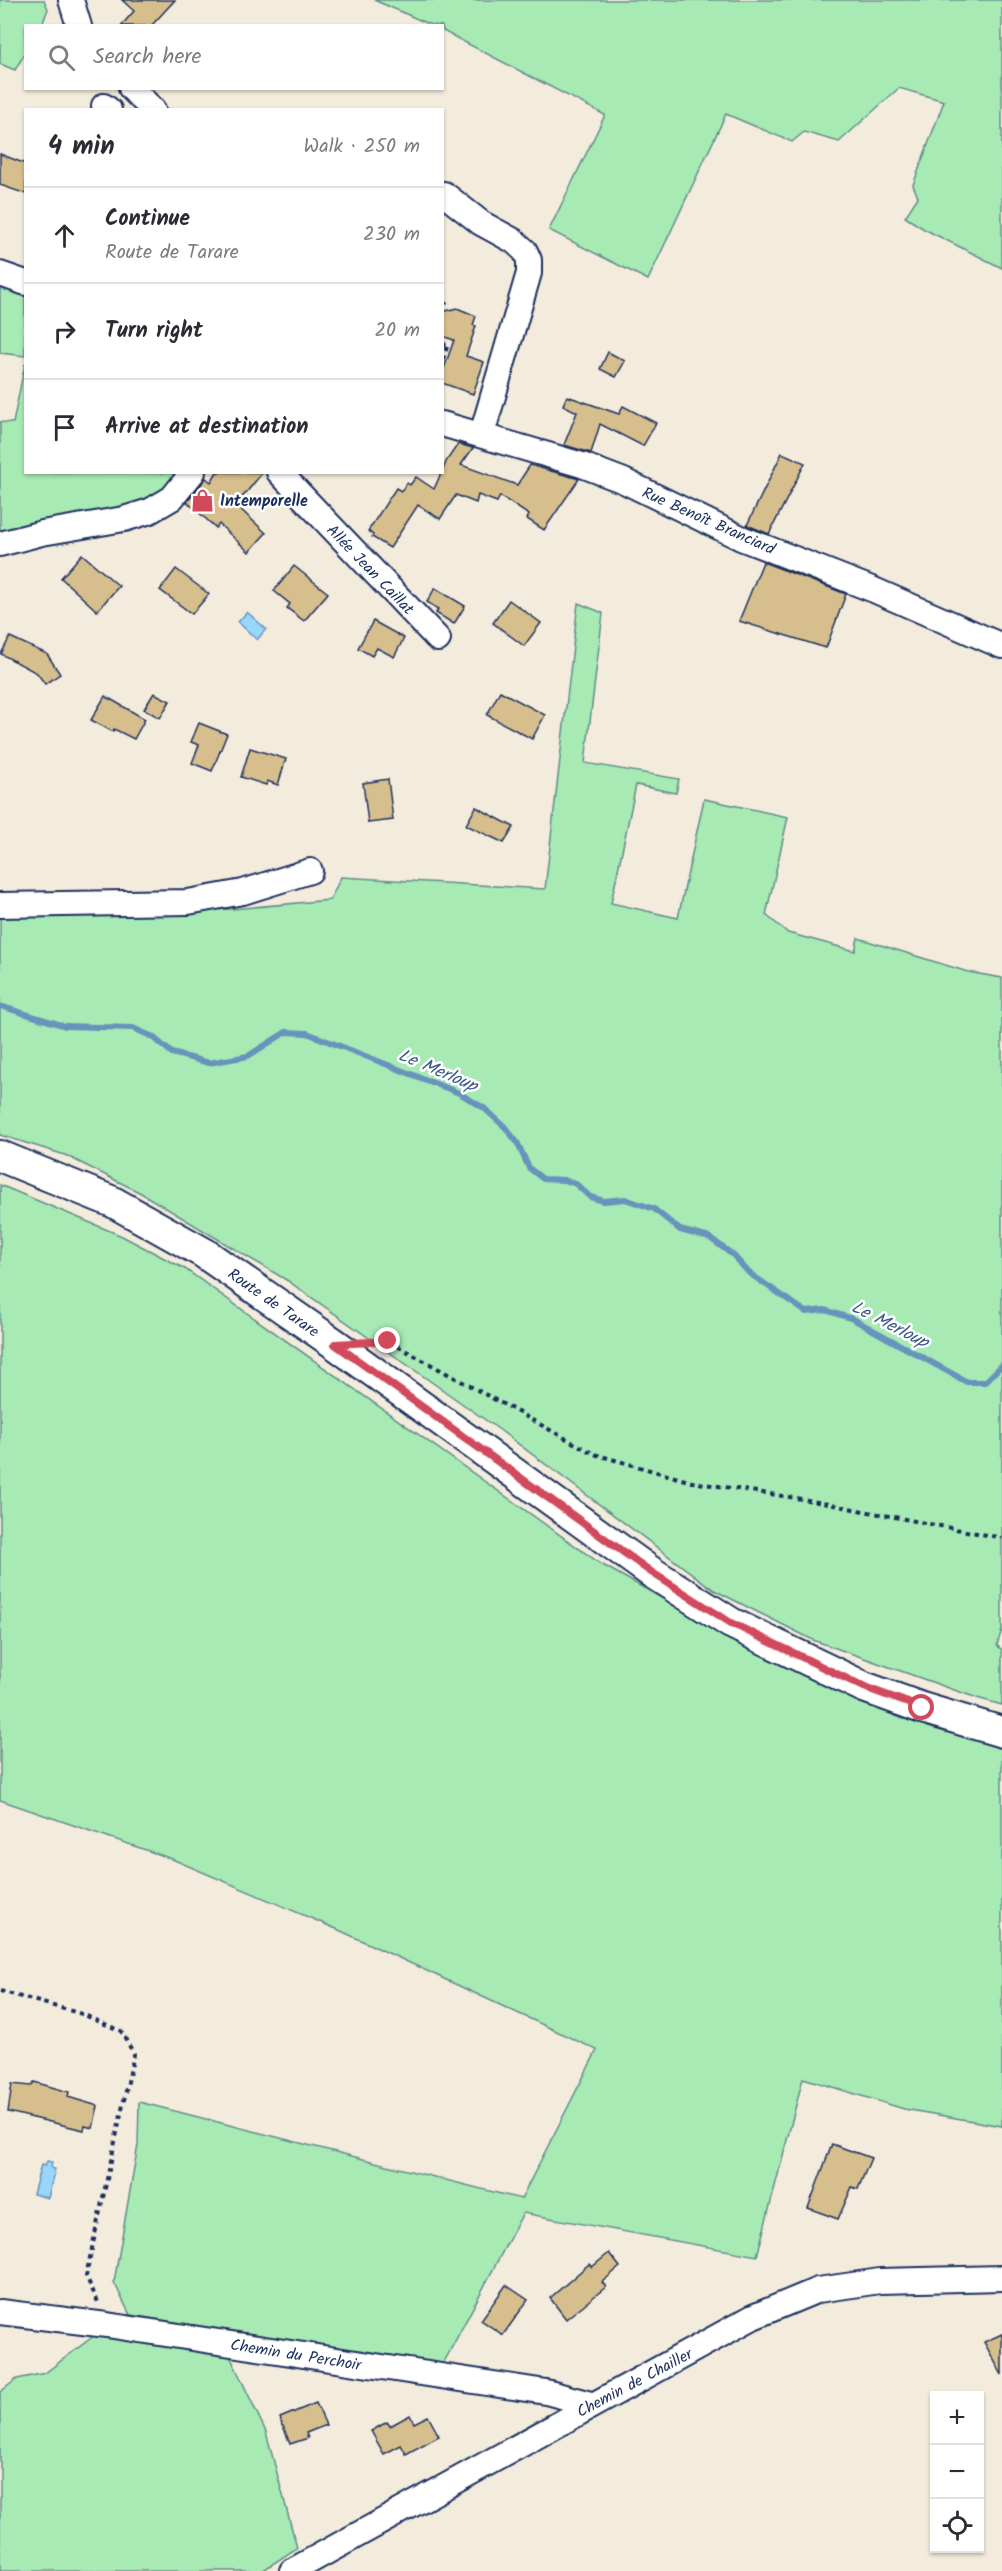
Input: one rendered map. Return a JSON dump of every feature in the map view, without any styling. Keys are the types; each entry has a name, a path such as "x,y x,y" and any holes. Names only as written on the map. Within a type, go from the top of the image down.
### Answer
{"main road":[{"name":"Route de Tarare","path":"0,1156 123,1207 204,1253 335,1344 651,1572 731,1623 864,1687 922,1708 1002,1732"}],"street":[{"path":"71,0 78,24"},
{"path":"132,90 151,108"},
{"path":"444,194 481,223 514,241 525,251 529,260 529,273 482,434"},
{"path":"0,274 24,282"},
{"name":"Rue Benoît Branciard","path":"444,424 582,465 624,481 741,538 874,590 1002,646"},
{"path":"0,544 42,533 124,519 150,511 172,498 191,474"},
{"name":"Allée Jean Caillat","path":"281,474 438,639"},
{"path":"0,905 188,902 243,892 310,871"},
{"name":"Chemin de Chailler","path":"292,2571 591,2404 753,2317 818,2290 880,2281 1002,2277"},
{"name":"Chemin du Perchoir","path":"0,2312 107,2325 546,2392 591,2404"}],"path":[{"path":"444,345 448,344 444,356"},
{"path":"335,1344 388,1341 594,1454 692,1482 802,1499 1002,1538"},
{"path":"0,1991 82,2014 121,2031 134,2054 86,2276 107,2325"}],"green space":[{"path":"0,0 44,0 48,9 42,24 24,24 24,55 15,70 0,64"},
{"path":"374,0 1002,0 1002,268 905,217 918,197 913,185 944,101 899,88 839,142 804,132 792,142 726,114 648,280 549,230 605,115 444,32 444,24 429,24"},
{"path":"0,287 24,296 24,356 0,353"},
{"path":"24,369 24,474 176,474 165,491 142,503 0,532 0,422 13,423"},
{"path":"578,603 603,613 585,763 679,779 676,793 636,785 611,903 678,918 704,799 788,817 766,915 788,933 855,951 858,938 968,972 1002,978 1002,1630 997,1645 1002,1650 1002,1705 813,1640 714,1590 501,1431 288,1281 141,1193 65,1155 0,1135 0,918 14,915 232,909 330,900 341,877 545,889"},
{"path":"0,1185 122,1236 185,1269 601,1564 783,1666 908,1718 1002,1746 1002,2126 904,2109 803,2078 757,2256 523,2213 443,2364 130,2315 114,2282 138,2145 139,2102 521,2199 597,2050 341,1931 172,1859 0,1800"},
{"path":"99,2332 230,2356 266,2432 297,2548 262,2571 0,2571 0,2392 17,2379 45,2373"}],"water":[{"path":"247,612 266,629 257,640 238,622"},
{"path":"47,2161 52,2162 51,2168 55,2169 48,2198 33,2194 41,2165 45,2166"}],"building":[{"path":"122,0 175,0 153,24 123,24 134,11"},
{"path":"0,154 24,163 24,193 0,185"},
{"path":"457,308 476,316 473,325 476,326 466,356 484,362 473,394 444,384 444,368 454,340 444,337 444,311"},
{"path":"608,352 625,361 616,377 600,369"},
{"path":"567,396 619,414 623,406 656,423 643,446 600,424 591,453 564,445 577,412 563,405"},
{"path":"458,444 473,448 461,465 517,485 530,465 579,479 544,530 527,519 529,515 500,496 497,502 478,495 476,503 456,495 440,519 418,505 390,548 372,537 373,535 368,531 396,488 401,491 416,477 434,489 441,474 444,474 447,460"},
{"path":"782,453 805,463 769,534 747,525"},
{"path":"216,474 261,474 236,505 266,533 249,552 219,524 216,528 187,502 206,478 211,482"},
{"path":"82,554 119,586 97,611 61,578"},
{"path":"763,562 846,594 826,648 739,621"},
{"path":"294,566 328,593 304,621 287,608 290,604 274,591"},
{"path":"176,569 209,594 192,614 160,590"},
{"path":"435,588 465,606 454,624 436,613 438,609 427,602"},
{"path":"509,600 541,623 524,646 493,623"},
{"path":"373,621 404,638 394,657 377,648 372,656 358,648"},
{"path":"10,637 47,654 60,674 45,684 37,673 1,654"},
{"path":"500,691 545,715 532,739 487,715"},
{"path":"154,693 170,701 160,718 144,709"},
{"path":"105,696 145,719 134,739 114,729 113,732 91,720"},
{"path":"199,723 227,734 212,771 192,763 199,745 191,742"},
{"path":"250,748 286,759 278,785 267,781 266,785 241,777"},
{"path":"388,779 393,820 368,823 363,783"},
{"path":"476,807 514,827 504,843 466,825"},
{"path":"34,2082 69,2092 68,2097 98,2106 93,2128 85,2126 84,2130 8,2112 12,2084 31,2086"},
{"path":"832,2144 871,2158 858,2189 852,2187 838,2219 808,2208"},
{"path":"609,2253 620,2267 602,2282 606,2287 566,2319 550,2298 589,2264 592,2267"},
{"path":"506,2285 528,2300 503,2335 481,2320"},
{"path":"1002,2334 1002,2375 984,2342"},
{"path":"316,2403 326,2425 306,2433 308,2438 290,2444 280,2418"},
{"path":"410,2415 414,2423 428,2416 439,2436 406,2454 401,2445 384,2454 371,2431 387,2422 390,2426"}],"waterway":[{"name":"Le Merloup","path":"0,1006 65,1026 133,1028 153,1037 172,1053 209,1063 248,1056 286,1032 307,1033 459,1093 484,1108 505,1127 517,1142 529,1168 543,1179 564,1180 576,1184 590,1197 604,1201 625,1199 654,1209 680,1230 710,1238 733,1255 749,1273 806,1312 825,1310 853,1319 967,1382 985,1382 1002,1365"}],"place":[{"name":"Intemporelle","path":"202,500"}],"route":[{"path":"388,1341 335,1344 651,1572 731,1623 786,1652 864,1687 922,1708"}]}
